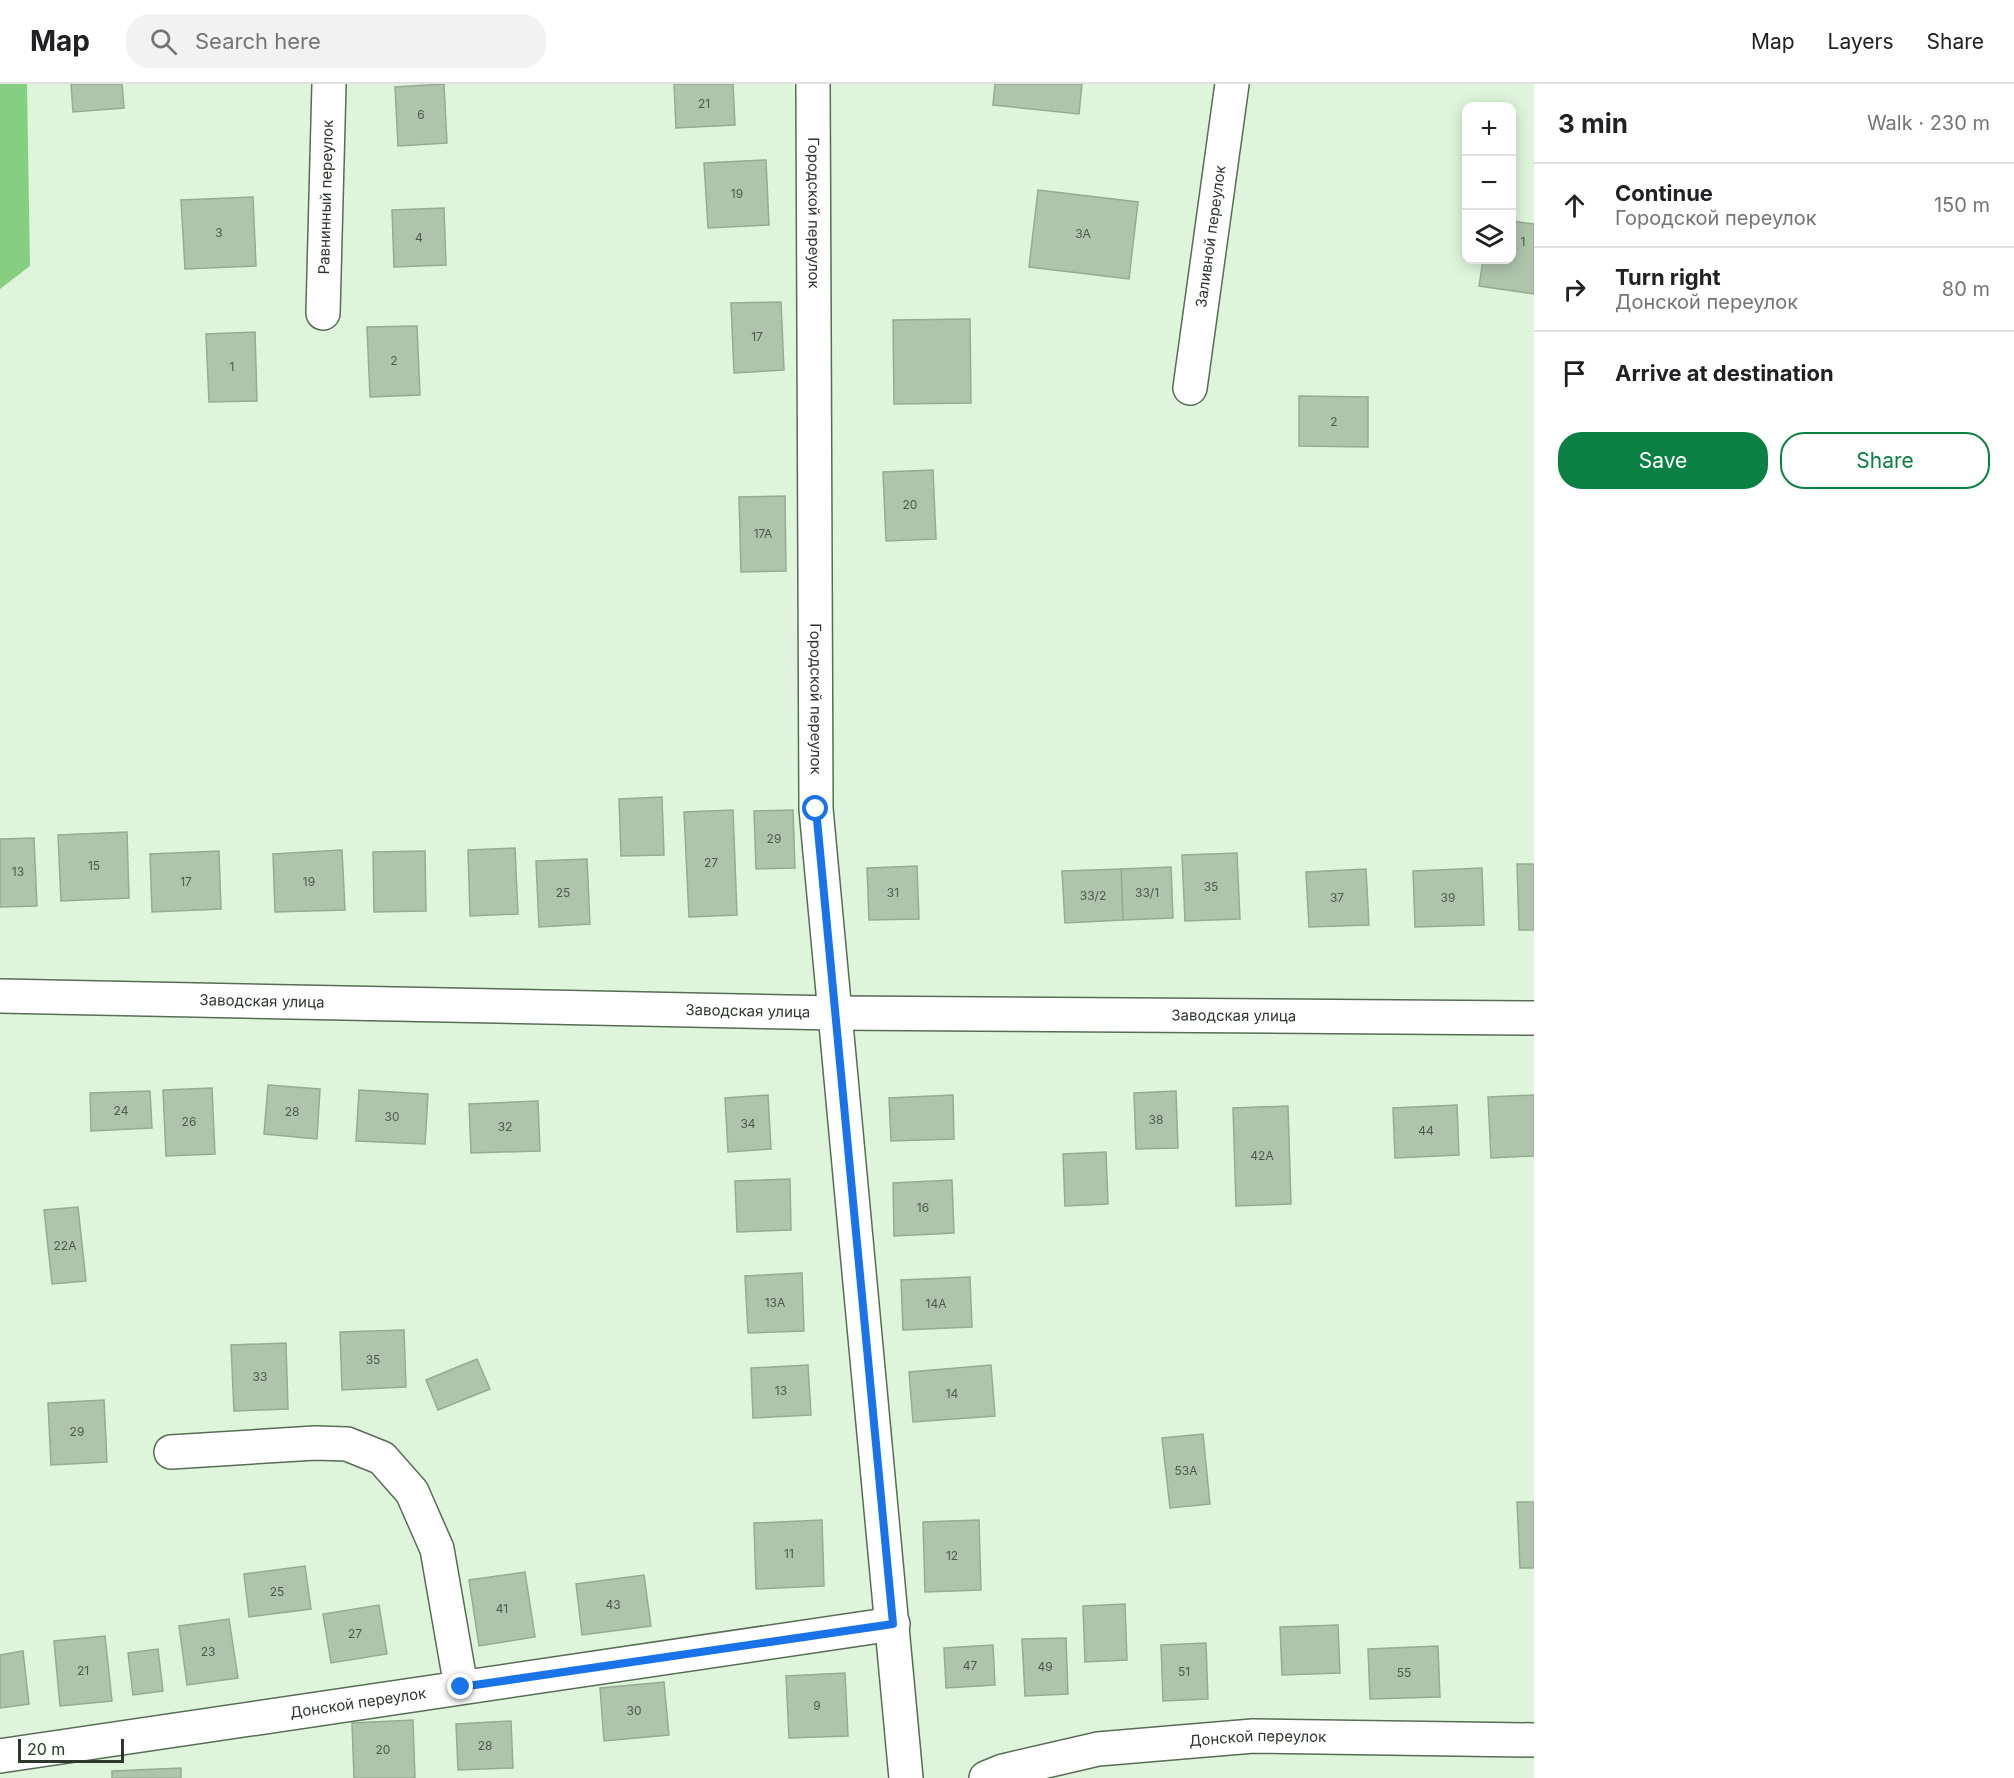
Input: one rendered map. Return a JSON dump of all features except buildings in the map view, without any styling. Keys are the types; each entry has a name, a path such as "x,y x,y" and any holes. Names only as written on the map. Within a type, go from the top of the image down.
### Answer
{"street":[{"name":"Равнинный переулок","path":"323,312 329,84"},
{"name":"Городской переулок","path":"813,84 816,809 906,1778"},
{"name":"Заливной переулок","path":"1190,388 1232,84"},
{"name":"Заводская улица","path":"0,996 836,1013 1534,1018"},
{"path":"171,1452 347,1444 382,1458 412,1492 437,1550 461,1687"},
{"name":"Донской переулок","path":"0,1756 893,1624"},
{"name":"Донской переулок","path":"986,1778 1003,1771 1098,1749 1253,1736 1534,1740"}],"green space":[{"path":"0,84 27,84 30,266 0,289"}],"route":[{"path":"461,1687 893,1624 816,809"}]}
